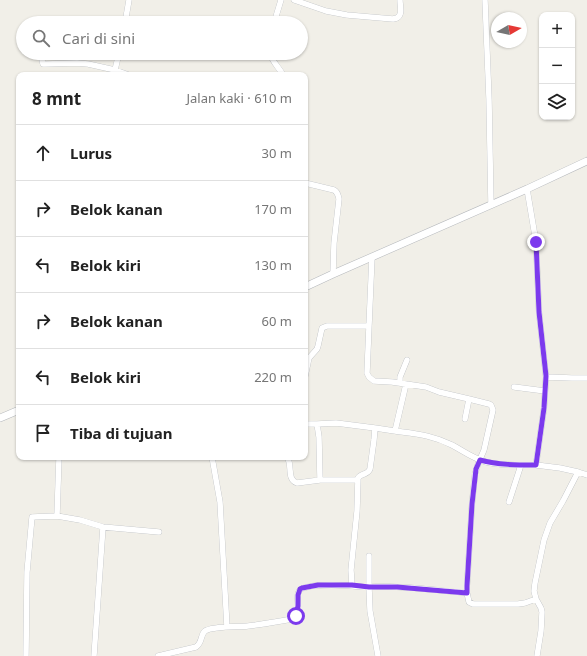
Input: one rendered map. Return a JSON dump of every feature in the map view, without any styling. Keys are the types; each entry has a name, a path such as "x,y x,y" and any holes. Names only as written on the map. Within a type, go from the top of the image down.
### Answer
{"street":[{"path":"126,16 129,0"},
{"path":"276,16 281,0"},
{"path":"294,0 326,11 347,15 393,19 400,15 400,0"},
{"path":"485,0 491,205"},
{"path":"42,60 43,64 88,64 111,72"},
{"path":"114,72 117,60"},
{"path":"272,60 281,72"},
{"path":"308,286 587,162"},
{"path":"308,184 334,190 338,194 339,199 334,243 334,274"},
{"path":"527,189 536,242 539,312 546,376 544,408 536,465"},
{"path":"372,257 368,326 368,375 374,381 426,387 439,392 489,404 493,410 484,450 476,469 472,504 467,586 469,602 473,604 518,604 536,599"},
{"path":"308,361 318,346 323,327 368,326"},
{"path":"400,383 400,377 407,360"},
{"path":"546,376 587,378"},
{"path":"395,431 406,384"},
{"path":"514,387 545,391"},
{"path":"465,420 470,399"},
{"path":"0,418 16,411"},
{"path":"308,424 336,423 425,435 434,437 453,446 468,456 487,462 560,468 587,475"},
{"path":"318,424 320,480"},
{"path":"352,585 351,570 357,511 358,480 359,476 368,472 370,469 375,428"},
{"path":"57,516 59,460"},
{"path":"213,460 220,502 227,627"},
{"path":"290,460 291,478 297,483 320,480 358,480"},
{"path":"509,502 521,465"},
{"path":"537,656 541,631 542,608 536,599 534,591 544,540 550,523 563,502 578,472"},
{"path":"26,656 27,572 32,517 57,516 80,520 103,527 159,532"},
{"path":"94,656 103,527"},
{"path":"369,556 370,611 378,656"},
{"path":"158,656 196,647 200,644 202,634 208,630 292,620 295,618 298,611 298,592 302,588 318,585 352,585 467,593"}],"route":[{"path":"296,616 298,611 298,592 300,589 318,585 397,587 467,593 472,504 476,469 480,460 509,464 536,465 544,408 546,376 540,330 536,242"}]}
